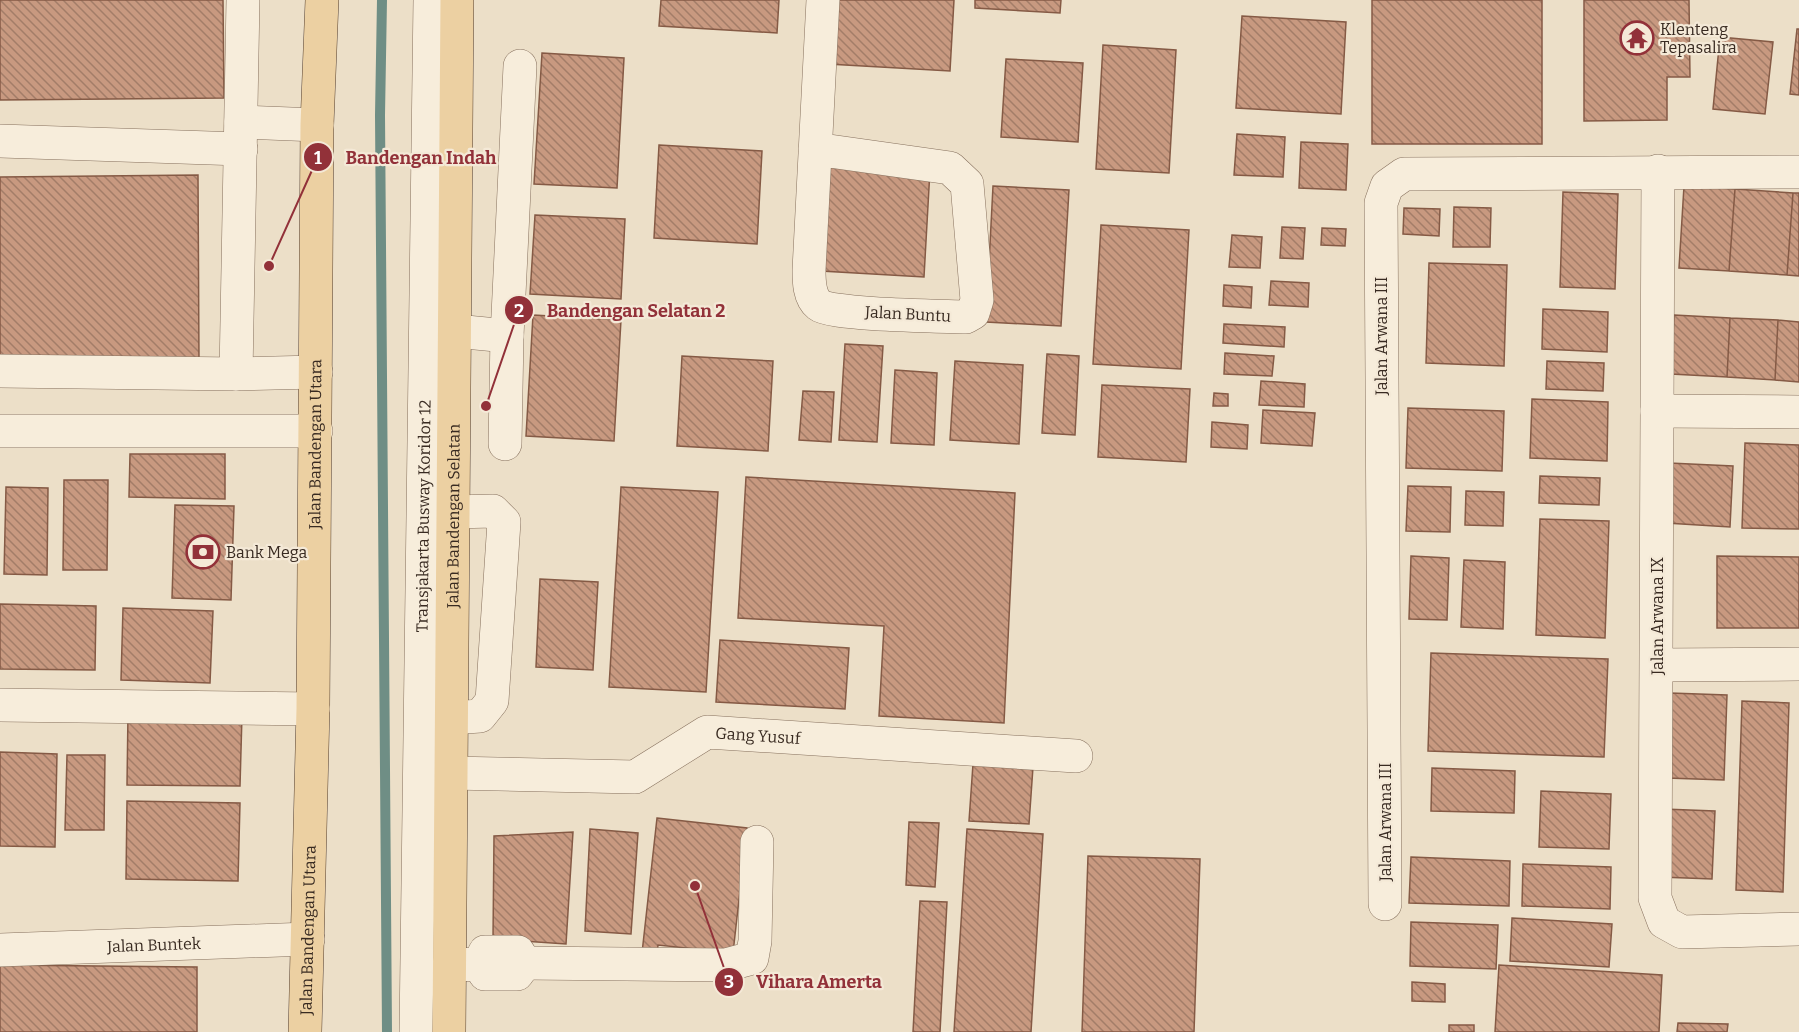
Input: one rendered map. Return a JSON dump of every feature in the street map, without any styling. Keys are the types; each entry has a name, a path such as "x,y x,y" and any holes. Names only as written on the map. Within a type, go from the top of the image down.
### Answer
{"main road":[{"name":"Jalan Bandengan Utara","path":"305,1032 313,709 317,125 322,0"},
{"name":"Jalan Bandengan Selatan","path":"449,1032 464,964 451,773 457,0"}],"street":[{"path":"236,374 243,0"},
{"name":"Transjakarta Busway Koridor 12","path":"416,1032 430,0"},
{"name":"Jalan Buntu","path":"815,149 950,168 967,184 977,300 973,313 966,317 880,314 830,310 820,307 815,301 810,288 809,270 815,149 823,0"},
{"path":"505,444 507,336 520,66"},
{"path":"0,141 241,136 317,125"},
{"name":"Jalan Arwana IX","path":"1658,171 1655,898 1664,922 1682,932 1799,929"},
{"name":"Jalan Arwana III","path":"1385,904 1381,203 1387,186 1404,174 1799,172"},
{"path":"455,331 507,336"},
{"path":"0,371 236,374 316,372"},
{"path":"1658,411 1799,412"},
{"path":"0,431 316,431"},
{"path":"451,718 480,716 492,701 504,522 493,512 453,512"},
{"path":"1657,665 1799,664"},
{"path":"0,705 313,709"},
{"name":"Gang Yusuf","path":"451,773 635,777 707,732 1076,756"},
{"path":"464,964 485,974 517,974 525,963 726,965 752,958 755,941 757,842"},
{"name":"Jalan Buntek","path":"0,950 308,939"}],"building":[{"path":"0,0 223,0 224,98 0,100"},
{"path":"661,0 779,0 777,33 659,26"},
{"path":"831,0 954,0 950,71 828,64"},
{"path":"975,0 1061,0 1060,13 975,8"},
{"path":"1372,0 1542,0 1542,144 1372,144"},
{"name":"Klenteng Tepasalira","path":"1584,0 1689,0 1690,77 1667,77 1667,120 1584,121"},
{"path":"1242,16 1346,22 1341,114 1236,108"},
{"path":"1797,29 1799,29 1799,95 1790,94"},
{"path":"1720,37 1773,42 1765,114 1713,109"},
{"path":"1103,45 1176,50 1169,173 1096,169"},
{"path":"542,53 624,58 617,188 534,184"},
{"path":"1006,59 1083,63 1078,142 1001,137"},
{"path":"1237,134 1285,137 1283,177 1234,175"},
{"path":"1301,142 1348,144 1346,190 1299,188"},
{"path":"659,145 762,151 757,244 654,238"},
{"path":"827,164 930,170 924,277 821,271"},
{"path":"198,175 199,361 0,362 0,177"},
{"path":"993,186 1069,190 1061,326 986,322"},
{"path":"1684,186 1735,189 1729,271 1679,268"},
{"path":"1735,189 1793,193 1787,275 1729,271"},
{"path":"1563,192 1618,194 1615,289 1560,287"},
{"path":"1793,193 1799,193 1799,276 1787,275"},
{"path":"1454,207 1491,208 1490,247 1453,247"},
{"path":"1404,208 1440,209 1439,236 1403,234"},
{"path":"535,215 625,219 621,299 530,294"},
{"path":"1101,225 1189,230 1181,369 1093,364"},
{"path":"1282,227 1305,228 1303,259 1280,258"},
{"path":"1322,228 1346,229 1345,246 1321,245"},
{"path":"1232,235 1262,237 1260,268 1229,267"},
{"path":"1429,263 1507,265 1504,366 1426,363"},
{"path":"1271,281 1309,283 1308,307 1269,305"},
{"path":"1224,285 1252,287 1251,308 1223,306"},
{"path":"1543,309 1608,312 1607,352 1542,349"},
{"path":"533,315 621,320 614,441 526,436"},
{"path":"1674,315 1730,318 1727,377 1671,374"},
{"path":"1730,318 1778,320 1775,380 1727,377"},
{"path":"1778,320 1799,322 1799,382 1775,380"},
{"path":"1224,324 1285,327 1284,347 1223,343"},
{"path":"845,344 883,346 877,442 839,440"},
{"path":"1225,353 1274,356 1272,376 1224,374"},
{"path":"1047,354 1079,356 1075,435 1042,433"},
{"path":"682,356 773,361 768,451 677,446"},
{"path":"955,361 1023,365 1019,444 950,440"},
{"path":"1547,361 1604,363 1603,391 1546,389"},
{"path":"895,370 937,373 934,445 891,443"},
{"path":"1261,381 1305,384 1304,407 1259,405"},
{"path":"1102,385 1190,389 1186,462 1098,457"},
{"path":"803,391 834,392 831,442 799,440"},
{"path":"1214,393 1228,394 1228,406 1213,406"},
{"path":"1532,399 1608,402 1607,461 1530,458"},
{"path":"1408,408 1504,411 1502,471 1406,468"},
{"path":"1263,410 1315,413 1312,446 1261,443"},
{"path":"1212,422 1248,425 1247,449 1211,447"},
{"path":"1745,443 1799,445 1799,529 1742,528"},
{"path":"130,454 225,454 225,499 129,497"},
{"path":"1669,463 1733,466 1730,527 1666,523"},
{"path":"1540,476 1600,478 1599,505 1539,503"},
{"path":"746,477 1015,493 1004,723 879,716 884,626 738,618"},
{"path":"64,480 108,480 107,570 63,570"},
{"path":"1408,486 1451,487 1450,532 1406,531"},
{"path":"6,487 48,488 47,575 4,574"},
{"path":"621,487 718,492 706,692 609,687"},
{"path":"1466,491 1504,492 1503,526 1465,525"},
{"name":"Bank Mega","path":"175,505 234,506 231,600 172,598"},
{"path":"1540,519 1609,521 1605,638 1536,635"},
{"path":"1411,556 1449,558 1447,620 1409,619"},
{"path":"1717,556 1799,557 1799,628 1717,628"},
{"path":"1464,560 1505,562 1503,629 1461,627"},
{"path":"540,579 598,582 593,670 536,667"},
{"path":"0,604 96,606 95,670 0,669"},
{"path":"123,608 213,611 210,683 121,680"},
{"path":"720,640 849,648 845,709 716,702"},
{"path":"1431,653 1608,659 1604,757 1428,751"},
{"path":"1670,693 1727,695 1724,780 1667,778"},
{"path":"1742,701 1789,703 1783,892 1736,890"},
{"path":"128,713 242,715 240,786 127,785"},
{"path":"0,752 57,754 55,847 0,846"},
{"path":"67,755 105,755 104,830 65,830"},
{"path":"973,764 1033,767 1029,824 969,821"},
{"path":"1432,768 1515,771 1514,813 1431,811"},
{"path":"1541,791 1611,794 1609,849 1539,847"},
{"path":"127,801 240,803 238,881 126,879"},
{"path":"1663,809 1715,811 1712,879 1660,877"},
{"path":"657,818 747,828 733,953 658,945 656,964 641,962"},
{"path":"909,822 939,823 935,887 906,885"},
{"path":"590,829 638,833 631,934 585,931"},
{"path":"967,829 1043,834 1031,1032 954,1032"},
{"path":"573,832 566,944 493,939 494,836"},
{"path":"1088,856 1200,859 1194,1032 1082,1032"},
{"path":"1411,857 1510,861 1509,906 1409,903"},
{"path":"1523,864 1611,867 1610,909 1522,906"},
{"path":"920,901 947,902 940,1032 913,1032"},
{"path":"1512,918 1612,924 1609,967 1510,961"},
{"path":"1411,922 1498,925 1496,969 1410,966"},
{"path":"0,965 197,967 197,1032 0,1032"},
{"path":"1499,965 1662,975 1659,1032 1495,1032"},
{"path":"1412,982 1445,984 1445,1002 1412,1001"},
{"path":"1678,1023 1728,1024 1727,1032 1677,1032"},
{"path":"1449,1025 1474,1025 1474,1032 1449,1032"}],"waterway":[{"path":"382,0 380,115 387,1032"}],"place":[{"name":"Klenteng Tepasalira","path":"1637,38"},
{"name":"Bandengan Indah","path":"269,266"},
{"name":"Bandengan Selatan 2","path":"486,406"},
{"name":"Bank Mega","path":"203,552"},
{"name":"Vihara Amerta","path":"695,886"}]}
